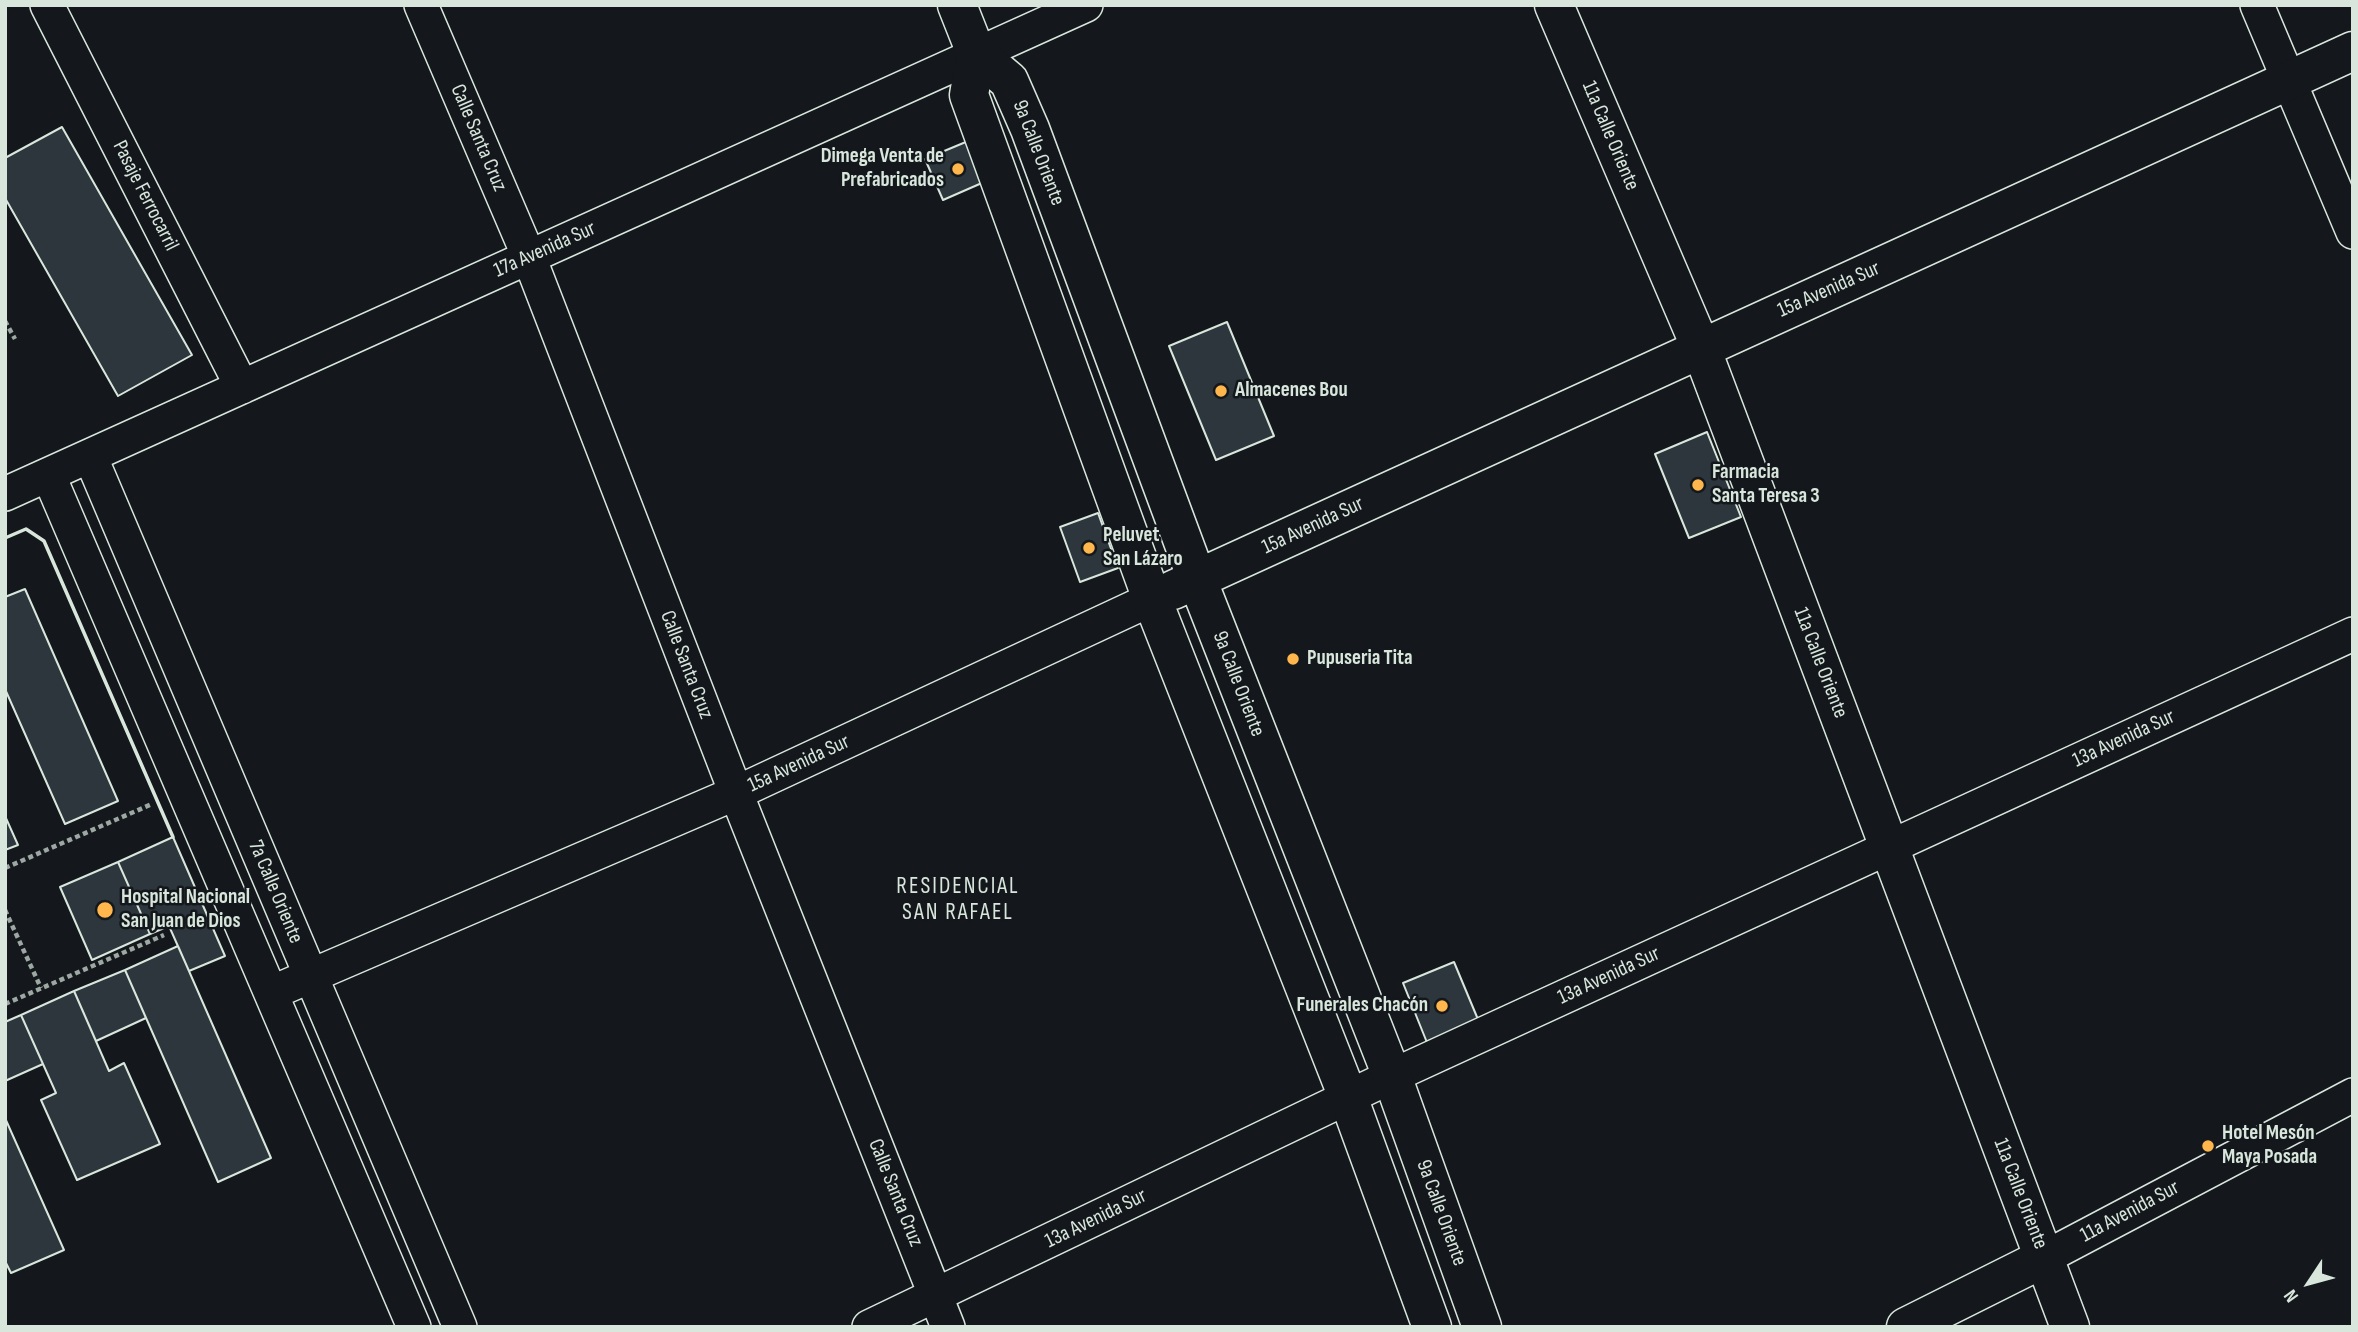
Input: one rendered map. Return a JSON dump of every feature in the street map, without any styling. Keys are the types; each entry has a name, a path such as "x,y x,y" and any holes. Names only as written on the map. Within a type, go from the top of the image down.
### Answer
{"street":[{"name":"Pasaje Ferrocarril","path":"47,5 242,387"},
{"name":"Calle Santa Cruz","path":"421,5 529,257 736,793 942,1312"},
{"name":"9a Calle Oriente","path":"957,5 976,53 1009,81 1030,129 1197,579 1392,1076 1482,1327"},
{"name":"17a Avenida Sur","path":"5,494 91,458 1086,5"},
{"name":"11a Calle Oriente","path":"1554,5 1700,348 2070,1327"},
{"path":"2257,5 2353,232"},
{"name":"15a Avenida Sur","path":"271,993 736,793 1700,348 2353,51"},
{"name":"9a Calle Oriente","path":"976,53 969,95 1152,600 1348,1097 1432,1327"},
{"name":"7a Calle Oriente","path":"91,458 460,1327"},
{"name":"7a Calle Oriente","path":"49,476 414,1327"},
{"name":"13a Avenida Sur","path":"869,1327 942,1312 1348,1097 2353,634"},
{"name":"11a Avenida Sur","path":"1906,1327 2044,1258 2353,1094"}],"path":[{"path":"5,321 15,339"},
{"path":"5,868 158,802"},
{"path":"5,910 41,988"},
{"path":"5,1004 164,935"}],"building":[{"path":"62,127 192,355 118,396 5,198 5,158"},
{"name":"Dimega Venta de Prefabricados","path":"973,139 991,179 943,200 925,159"},
{"name":"Almacenes Bou","path":"1227,322 1274,436 1216,460 1169,346"},
{"name":"Farmacia Santa Teresa 3","path":"1707,432 1741,517 1689,538 1655,454"},
{"name":"Peluvet San Lázaro","path":"1098,513 1118,568 1080,582 1060,527"},
{"path":"25,589 118,801 65,824 5,689 5,597"},
{"path":"5,816 18,845 5,850"},
{"path":"173,837 225,956 189,971 169,926 150,934 118,862"},
{"path":"118,862 150,934 92,960 60,887"},
{"path":"178,946 271,1158 218,1182 125,970"},
{"name":"Funerales Chacón","path":"1454,962 1482,1029 1430,1050 1403,983"},
{"path":"125,970 146,1018 96,1041 74,991"},
{"path":"74,991 109,1071 124,1063 160,1144 77,1180 41,1100 56,1093 21,1015"},
{"path":"21,1015 43,1064 5,1081 5,1022"},
{"path":"5,1118 64,1250 11,1273 5,1261"}],"wall":[{"path":"5,538 26,529 44,541 173,837"}],"place":[{"name":"Dimega Venta de Prefabricados","path":"958,169"},
{"name":"Almacenes Bou","path":"1221,391"},
{"name":"Farmacia Santa Teresa 3","path":"1698,485"},
{"name":"Peluvet San Lázaro","path":"1089,548"},
{"name":"Pupuseria Tita","path":"1293,659"},
{"name":"Hospital Nacional San Juan de Dios","path":"105,910"},
{"name":"Funerales Chacón","path":"1442,1006"},
{"name":"Hotel Mesón Maya Posada","path":"2208,1146"}],"district":[{"name":"RESIDENCIAL SAN RAFAEL","path":"958,900"}]}
